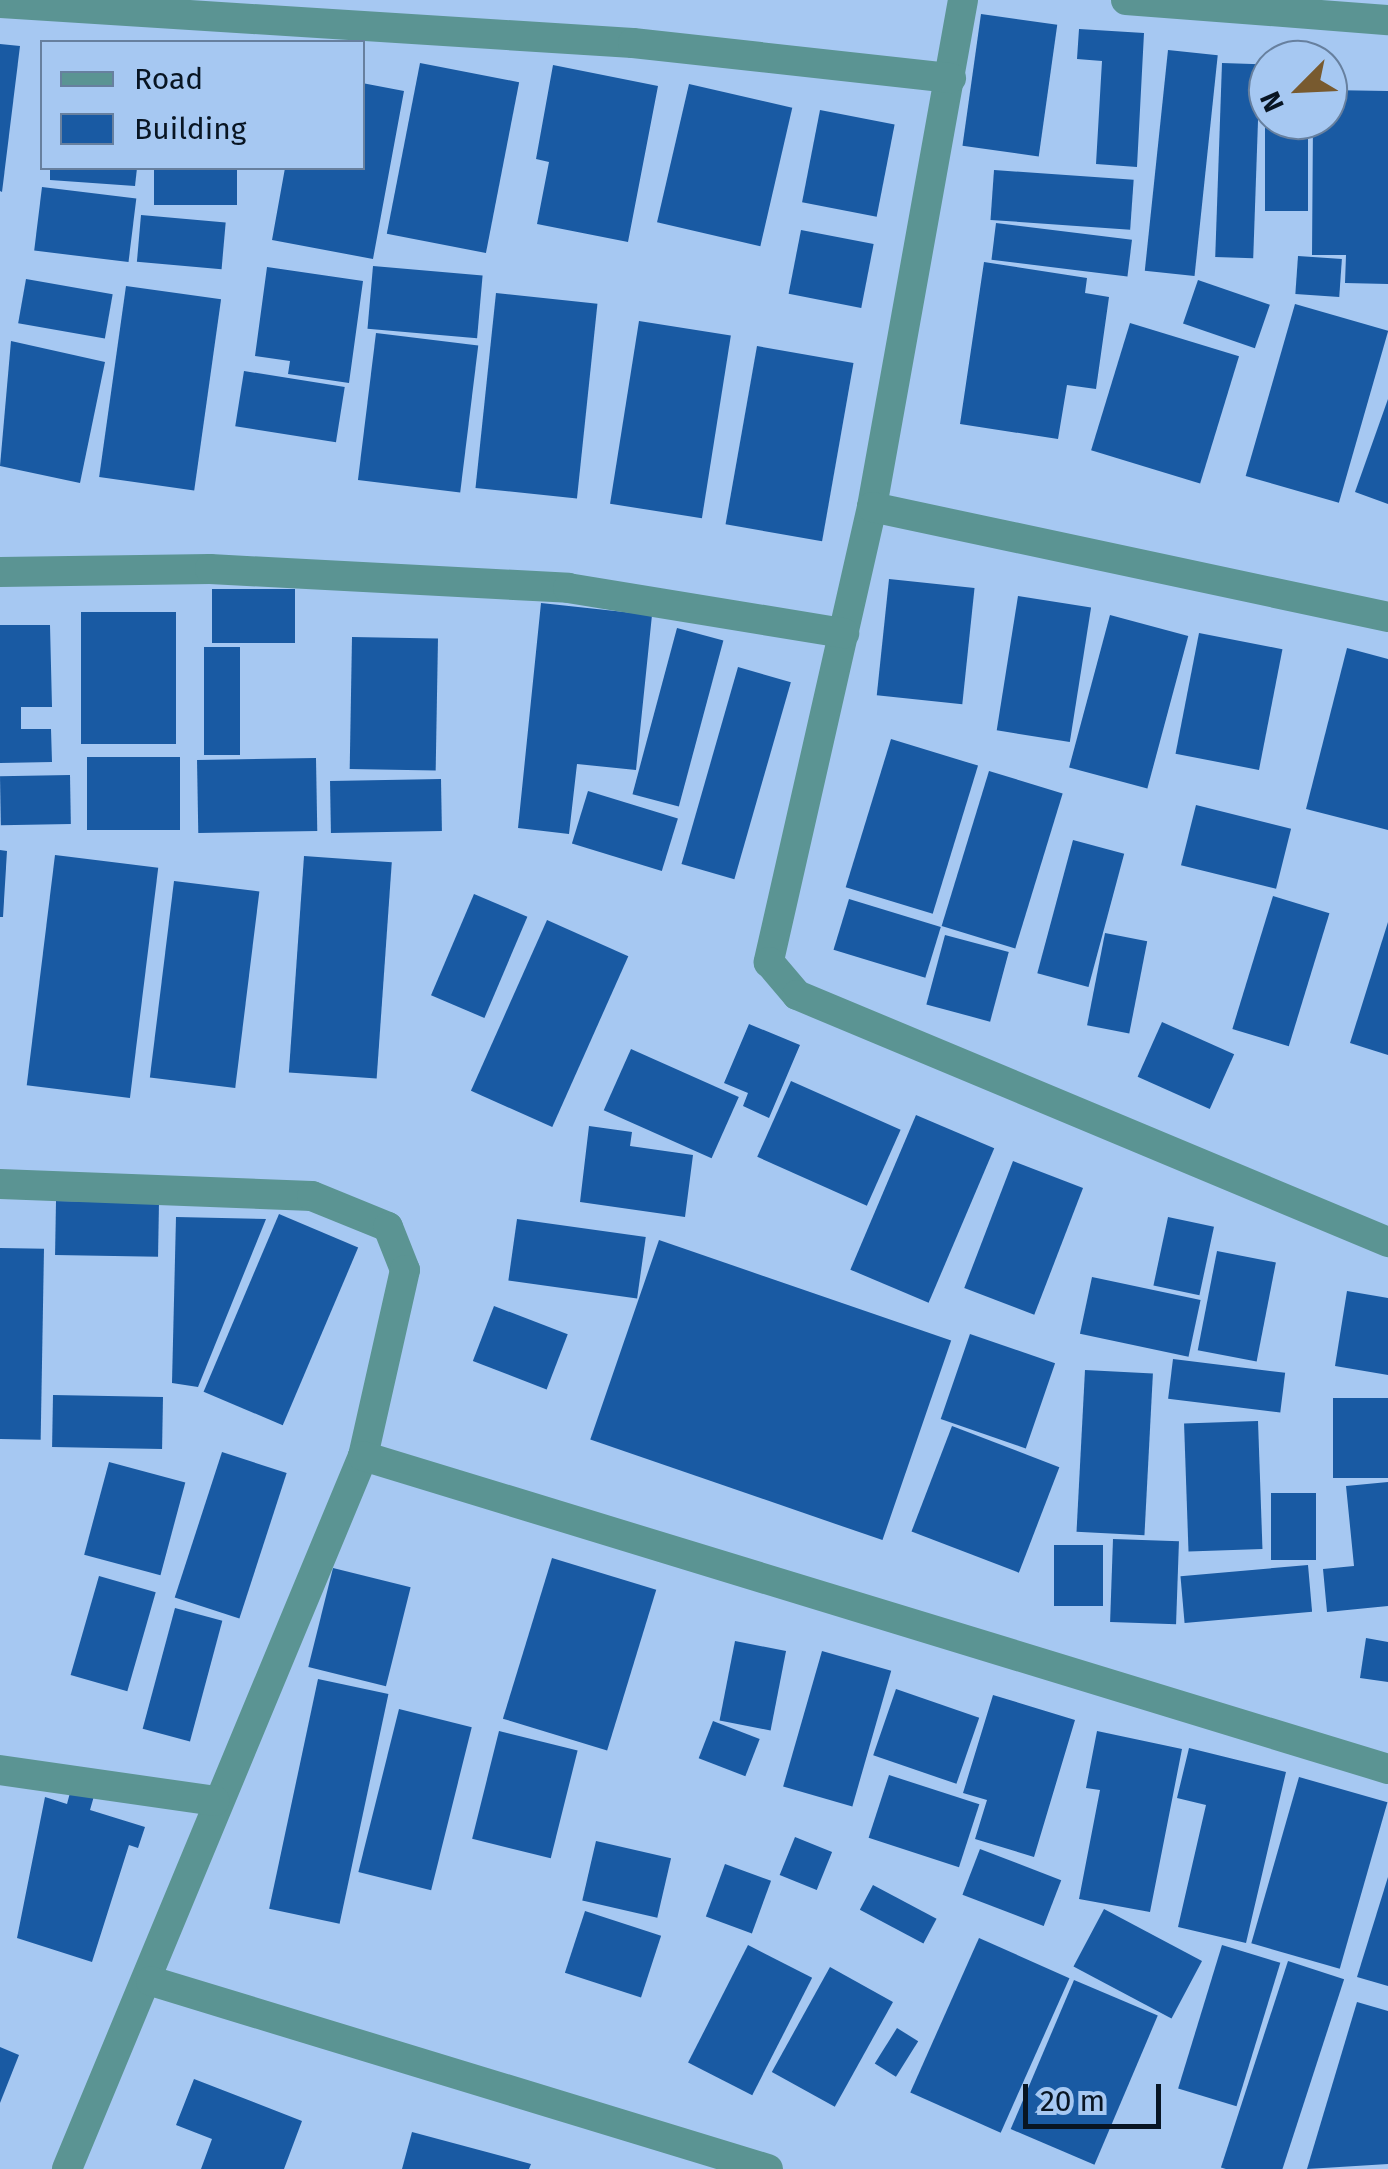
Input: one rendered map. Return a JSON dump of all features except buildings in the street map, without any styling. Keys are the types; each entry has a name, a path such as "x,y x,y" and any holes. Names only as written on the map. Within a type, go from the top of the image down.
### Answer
{"street":[{"path":"963,0 872,506 768,939 777,979 1388,1242"},
{"path":"1126,0 1388,20"},
{"path":"0,3 633,42 951,78"},
{"path":"872,506 1388,617"},
{"path":"0,572 210,569 568,588 844,633"},
{"path":"0,1184 312,1196 388,1228 405,1270 401,1316 362,1456 215,1801 151,1981 67,2169"},
{"path":"362,1456 1388,1769"},
{"path":"0,1770 215,1801"},
{"path":"151,1981 768,2169"}]}
